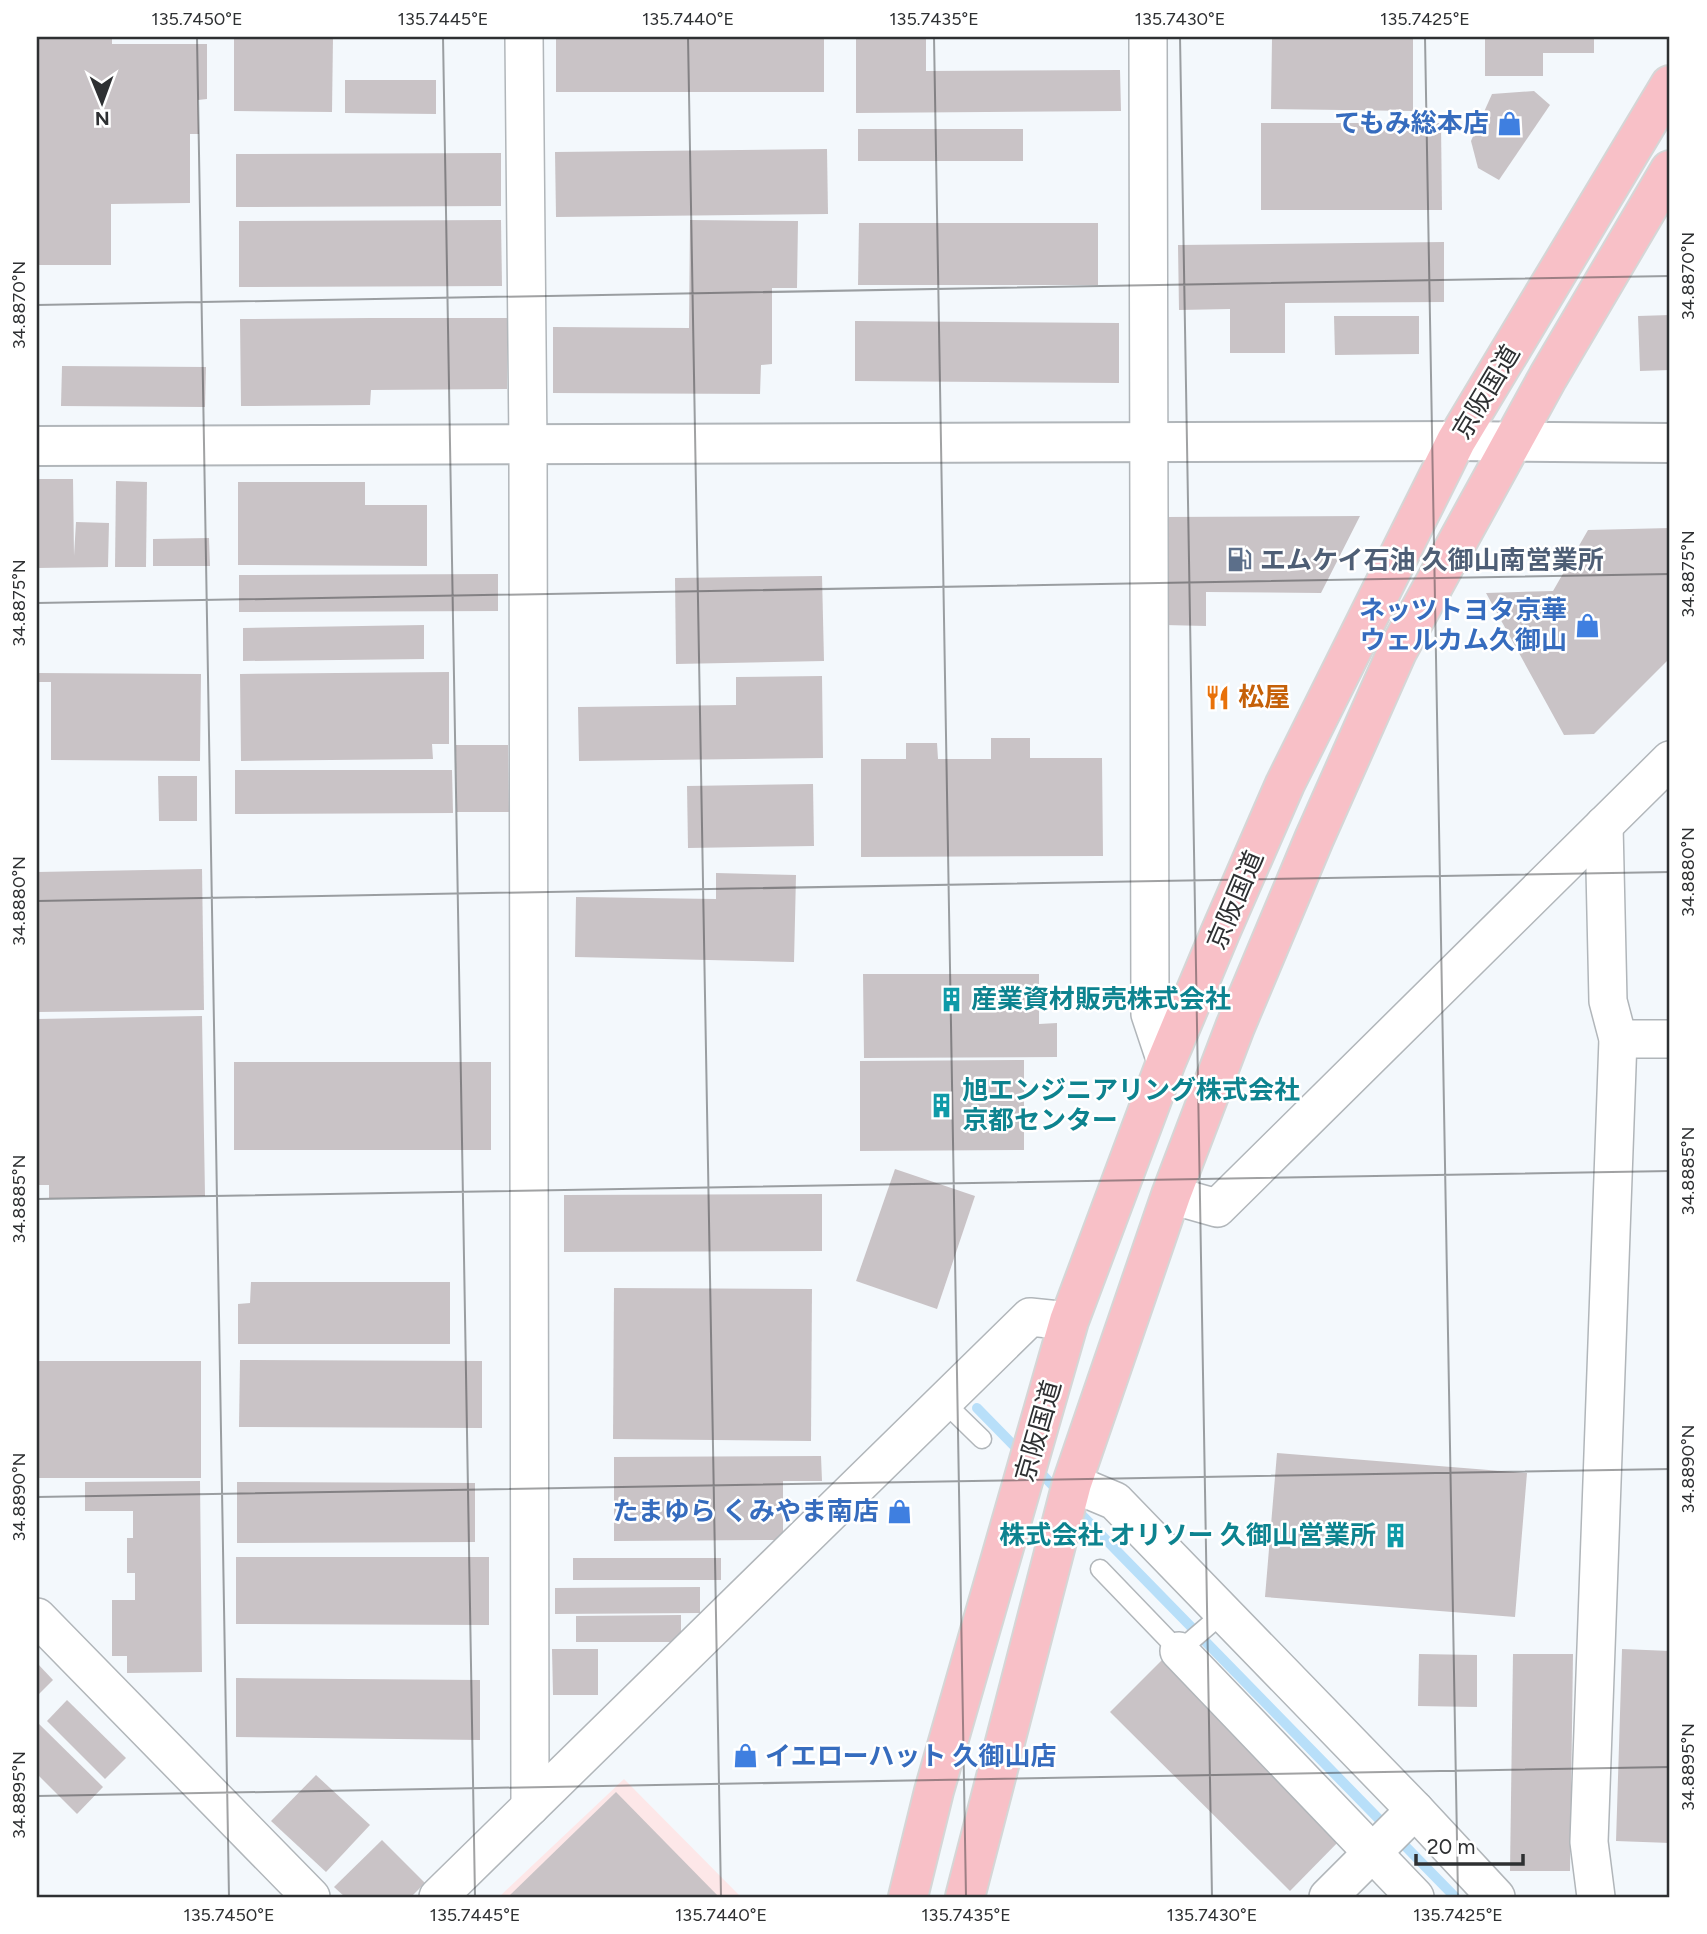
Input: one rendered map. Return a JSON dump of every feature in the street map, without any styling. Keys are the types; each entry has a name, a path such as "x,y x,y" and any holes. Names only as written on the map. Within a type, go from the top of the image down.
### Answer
{"highway":[{"name":"京阪国道","path":"908,1897 934,1791 1069,1321 1166,1062 1285,784 1455,441 1670,85"},
{"name":"京阪国道","path":"965,1897 1072,1483 1171,1195 1235,1027 1308,851 1397,652 1555,366 1670,170"}],"street":[{"path":"524,37 528,446 530,1807"},
{"path":"1148,37 1150,1014 1166,1062"},
{"path":"37,446 1455,441 1670,443"},
{"path":"1171,1195 1217,1208 1670,761"},
{"path":"1596,1897 1590,1828 1618,1039 1608,1000 1604,825"},
{"path":"1618,1039 1670,1039"},
{"path":"438,1897 1030,1317 1069,1321"},
{"path":"1072,1483 1115,1501 1219,1615 1496,1897"},
{"path":"37,1616 311,1897"},
{"path":"1180,1650 1415,1897"},
{"path":"1328,1897 1412,1813"}],"lane":[{"path":"944,1402 982,1439"},
{"path":"1100,1569 1180,1650 1219,1615"}],"shaded area":[{"path":"624,1779 741,1897 499,1897"}],"building":[{"path":"37,37 112,37 112,44 207,44 207,99 198,100 199,134 190,134 190,203 111,204 111,265 37,265"},
{"path":"234,37 333,37 332,112 234,111"},
{"path":"556,37 824,37 824,92 556,92"},
{"path":"856,37 926,37 926,71 1120,70 1121,111 856,113"},
{"path":"1485,37 1594,37 1594,53 1543,53 1543,76 1485,76"},
{"path":"1272,39 1413,39 1413,111 1271,109"},
{"path":"345,80 436,80 436,114 345,113"},
{"name":"てもみ総本店","path":"1534,91 1550,105 1499,180 1478,168 1471,141 1492,94"},
{"path":"1261,123 1441,123 1442,210 1261,210"},
{"path":"858,129 1023,129 1023,161 858,161"},
{"path":"827,149 828,214 556,217 555,152"},
{"path":"501,153 501,206 236,207 236,154"},
{"path":"501,220 502,286 239,287 239,221"},
{"path":"690,220 798,221 797,288 772,288 772,364 761,365 760,394 553,393 553,327 689,328"},
{"path":"859,223 1098,223 1098,285 858,285"},
{"path":"1444,242 1444,302 1285,303 1285,353 1230,353 1230,309 1179,310 1178,245"},
{"path":"1670,315 1670,370 1640,371 1638,316"},
{"path":"1334,316 1419,316 1419,354 1335,355"},
{"path":"507,318 507,389 371,390 370,405 241,406 240,319"},
{"path":"855,321 1119,323 1119,383 855,381"},
{"path":"62,366 206,367 205,407 61,406"},
{"path":"37,479 73,479 74,556 76,522 109,523 108,567 37,568"},
{"path":"116,481 147,482 146,567 115,567"},
{"path":"238,482 365,482 365,505 427,505 427,566 238,565"},
{"path":"1360,516 1321,593 1206,592 1206,626 1165,625 1165,517"},
{"name":"ネッツトヨタ京華 ウェルカム久御山","path":"1670,528 1670,658 1594,734 1564,735 1486,593 1553,591 1588,530"},
{"path":"209,538 210,566 153,566 153,539"},
{"path":"498,574 498,611 239,612 239,575"},
{"path":"822,576 824,661 676,664 675,578"},
{"path":"424,625 424,659 243,661 243,628"},
{"path":"449,672 449,744 432,744 433,759 241,761 240,674"},
{"path":"37,673 201,674 200,761 51,760 51,682 37,682"},
{"path":"822,676 823,758 579,761 578,707 736,705 736,677"},
{"path":"991,738 1030,738 1030,758 1102,758 1103,856 861,857 861,759 906,759 906,743 937,743 938,759 991,759"},
{"path":"456,745 508,745 509,812 457,812"},
{"path":"235,770 452,770 453,813 235,814"},
{"path":"158,776 197,776 197,821 159,821"},
{"path":"813,784 814,846 688,848 687,786"},
{"path":"202,869 204,1010 37,1012 37,872"},
{"path":"716,873 796,875 794,962 575,957 576,897 716,899"},
{"name":"産業資材販売株式会社","path":"863,974 1039,974 1039,1024 1057,1023 1057,1057 864,1058"},
{"path":"202,1016 205,1196 49,1198 49,1185 37,1185 37,1019"},
{"name":"旭エンジニアリング株式会社 京都センター","path":"1024,1060 1024,1150 860,1151 860,1061"},
{"path":"234,1062 491,1062 491,1150 234,1150"},
{"path":"895,1169 975,1196 937,1309 856,1281"},
{"path":"822,1194 822,1251 564,1252 564,1195"},
{"path":"251,1282 450,1282 450,1344 238,1344 238,1304 250,1303"},
{"path":"614,1288 812,1289 811,1441 613,1439"},
{"path":"240,1360 482,1361 482,1428 239,1427"},
{"path":"37,1361 201,1361 201,1478 37,1478"},
{"name":"株式会社 オリソー 久御山営業所","path":"1277,1453 1527,1473 1515,1617 1265,1597"},
{"path":"821,1456 822,1481 783,1481 783,1540 614,1541 614,1457"},
{"path":"200,1481 202,1672 127,1673 127,1656 112,1656 112,1600 135,1600 135,1573 127,1573 127,1538 133,1538 133,1511 85,1511 85,1482"},
{"path":"237,1482 475,1483 475,1542 237,1543"},
{"path":"236,1557 489,1557 489,1625 236,1624"},
{"path":"573,1558 721,1558 721,1580 573,1580"},
{"path":"700,1587 700,1613 555,1614 555,1588"},
{"path":"681,1615 681,1642 576,1642 576,1616"},
{"path":"552,1649 598,1649 598,1695 553,1695"},
{"path":"1622,1649 1670,1651 1670,1843 1616,1841"},
{"path":"1419,1654 1477,1655 1477,1707 1418,1706"},
{"path":"1513,1654 1573,1654 1570,1871 1510,1871"},
{"path":"1164,1658 1344,1836 1290,1891 1110,1712"},
{"path":"37,1663 53,1680 37,1696"},
{"path":"236,1678 480,1680 480,1740 236,1737"},
{"path":"67,1700 126,1758 105,1779 47,1721"},
{"path":"37,1722 103,1787 77,1814 37,1774"},
{"path":"316,1775 370,1825 326,1872 271,1821"},
{"path":"616,1792 719,1897 508,1897"},
{"path":"382,1840 425,1883 411,1897 345,1897 334,1887"}],"waterway":[{"path":"977,1408 1024,1456"},
{"path":"1035,1467 1060,1493"},
{"path":"1074,1507 1455,1897"}],"place":[{"name":"てもみ総本店","path":"1509,123"},
{"name":"エムケイ石油 久御山南営業所","path":"1240,560"},
{"name":"ネッツトヨタ京華 ウェルカム久御山","path":"1587,625"},
{"name":"松屋","path":"1218,697"},
{"name":"産業資材販売株式会社","path":"951,999"},
{"name":"旭エンジニアリング株式会社 京都センター","path":"942,1105"},
{"name":"たまゆら くみやま南店","path":"899,1511"},
{"name":"株式会社 オリソー 久御山営業所","path":"1396,1535"},
{"name":"イエローハット 久御山店","path":"745,1756"}]}
